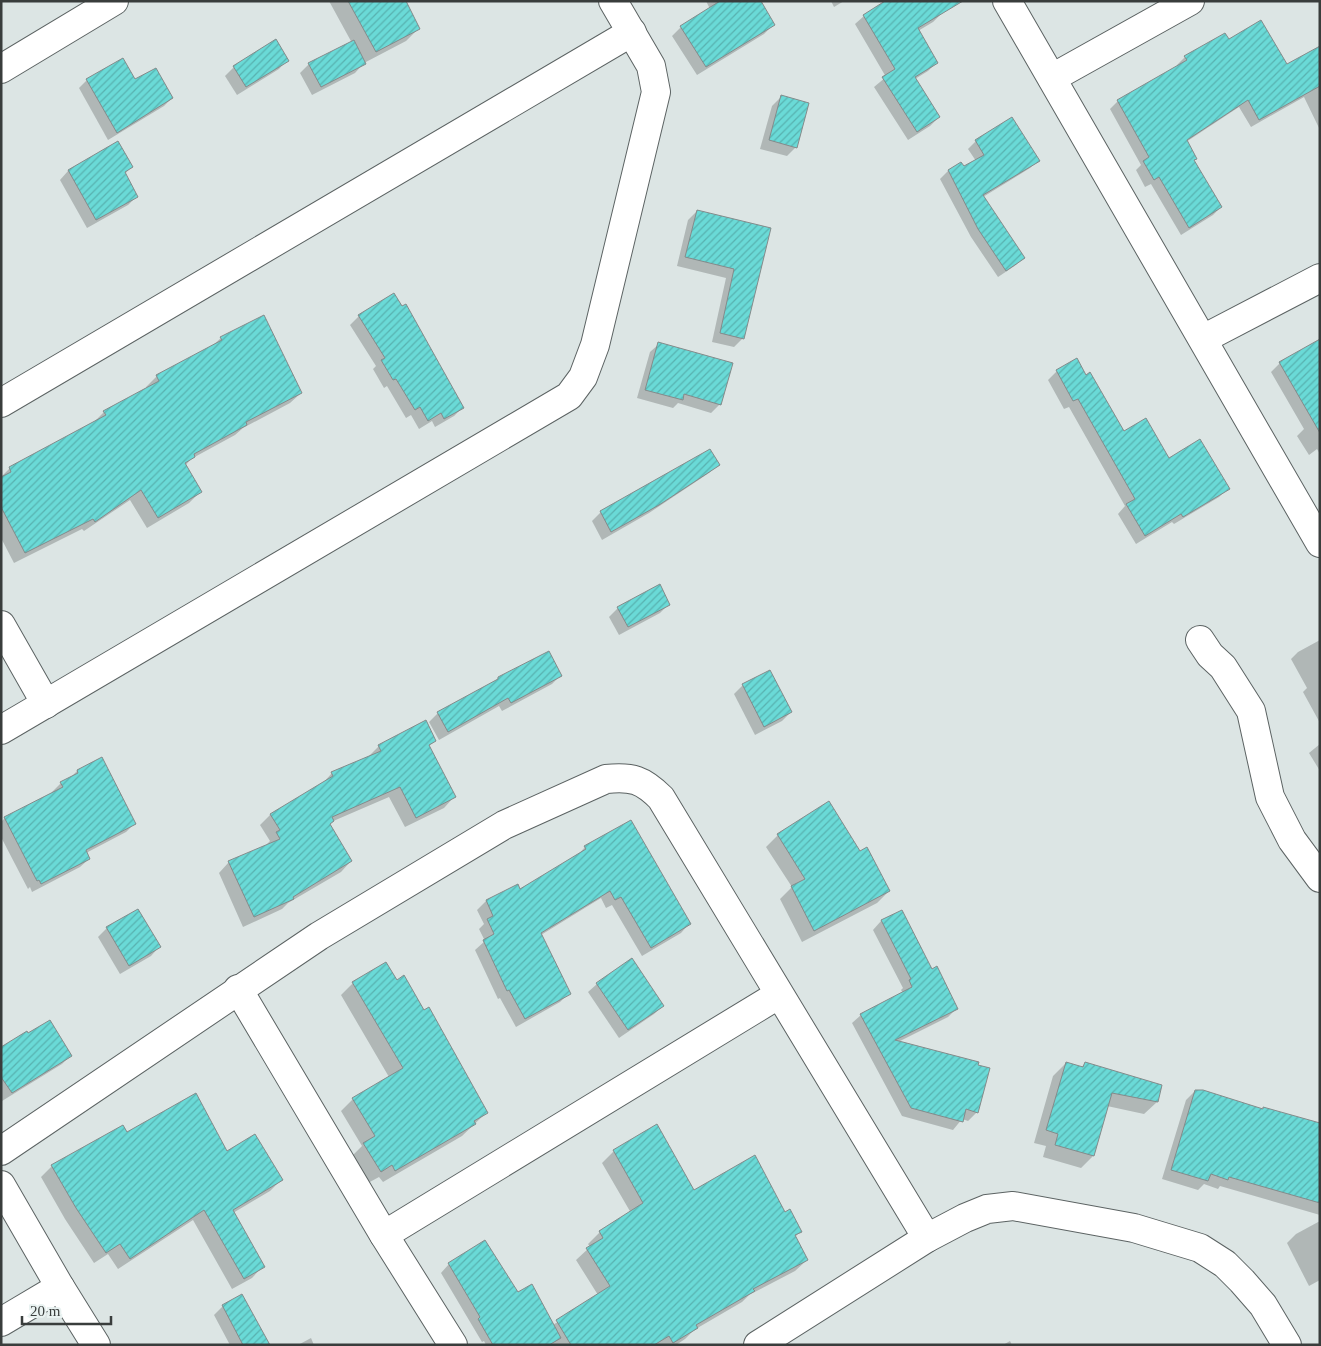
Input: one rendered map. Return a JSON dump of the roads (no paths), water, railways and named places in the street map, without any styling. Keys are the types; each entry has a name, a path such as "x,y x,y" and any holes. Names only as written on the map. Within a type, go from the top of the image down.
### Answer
{"street":[{"path":"1,69 114,1"},
{"path":"1,730 569,396 583,377 594,345 656,92 651,66 613,1"},
{"path":"1007,1 1320,543"},
{"path":"1052,78 1190,1"},
{"path":"1,403 632,32"},
{"path":"1203,339 1320,278"},
{"path":"1,625 46,704"},
{"path":"1200,640 1210,655 1223,667 1252,711 1270,797 1292,840 1320,878"},
{"path":"1,1151 319,936 504,825 606,779 622,777 635,779 649,786 661,798 926,1238"},
{"path":"238,989 384,1235 453,1345"},
{"path":"384,1235 778,995"},
{"path":"1,1186 96,1345"},
{"path":"758,1345 926,1238 986,1209 1013,1206 1134,1228 1200,1248 1225,1264 1242,1281 1263,1306 1287,1345"},
{"path":"1,1322 60,1287"}]}
